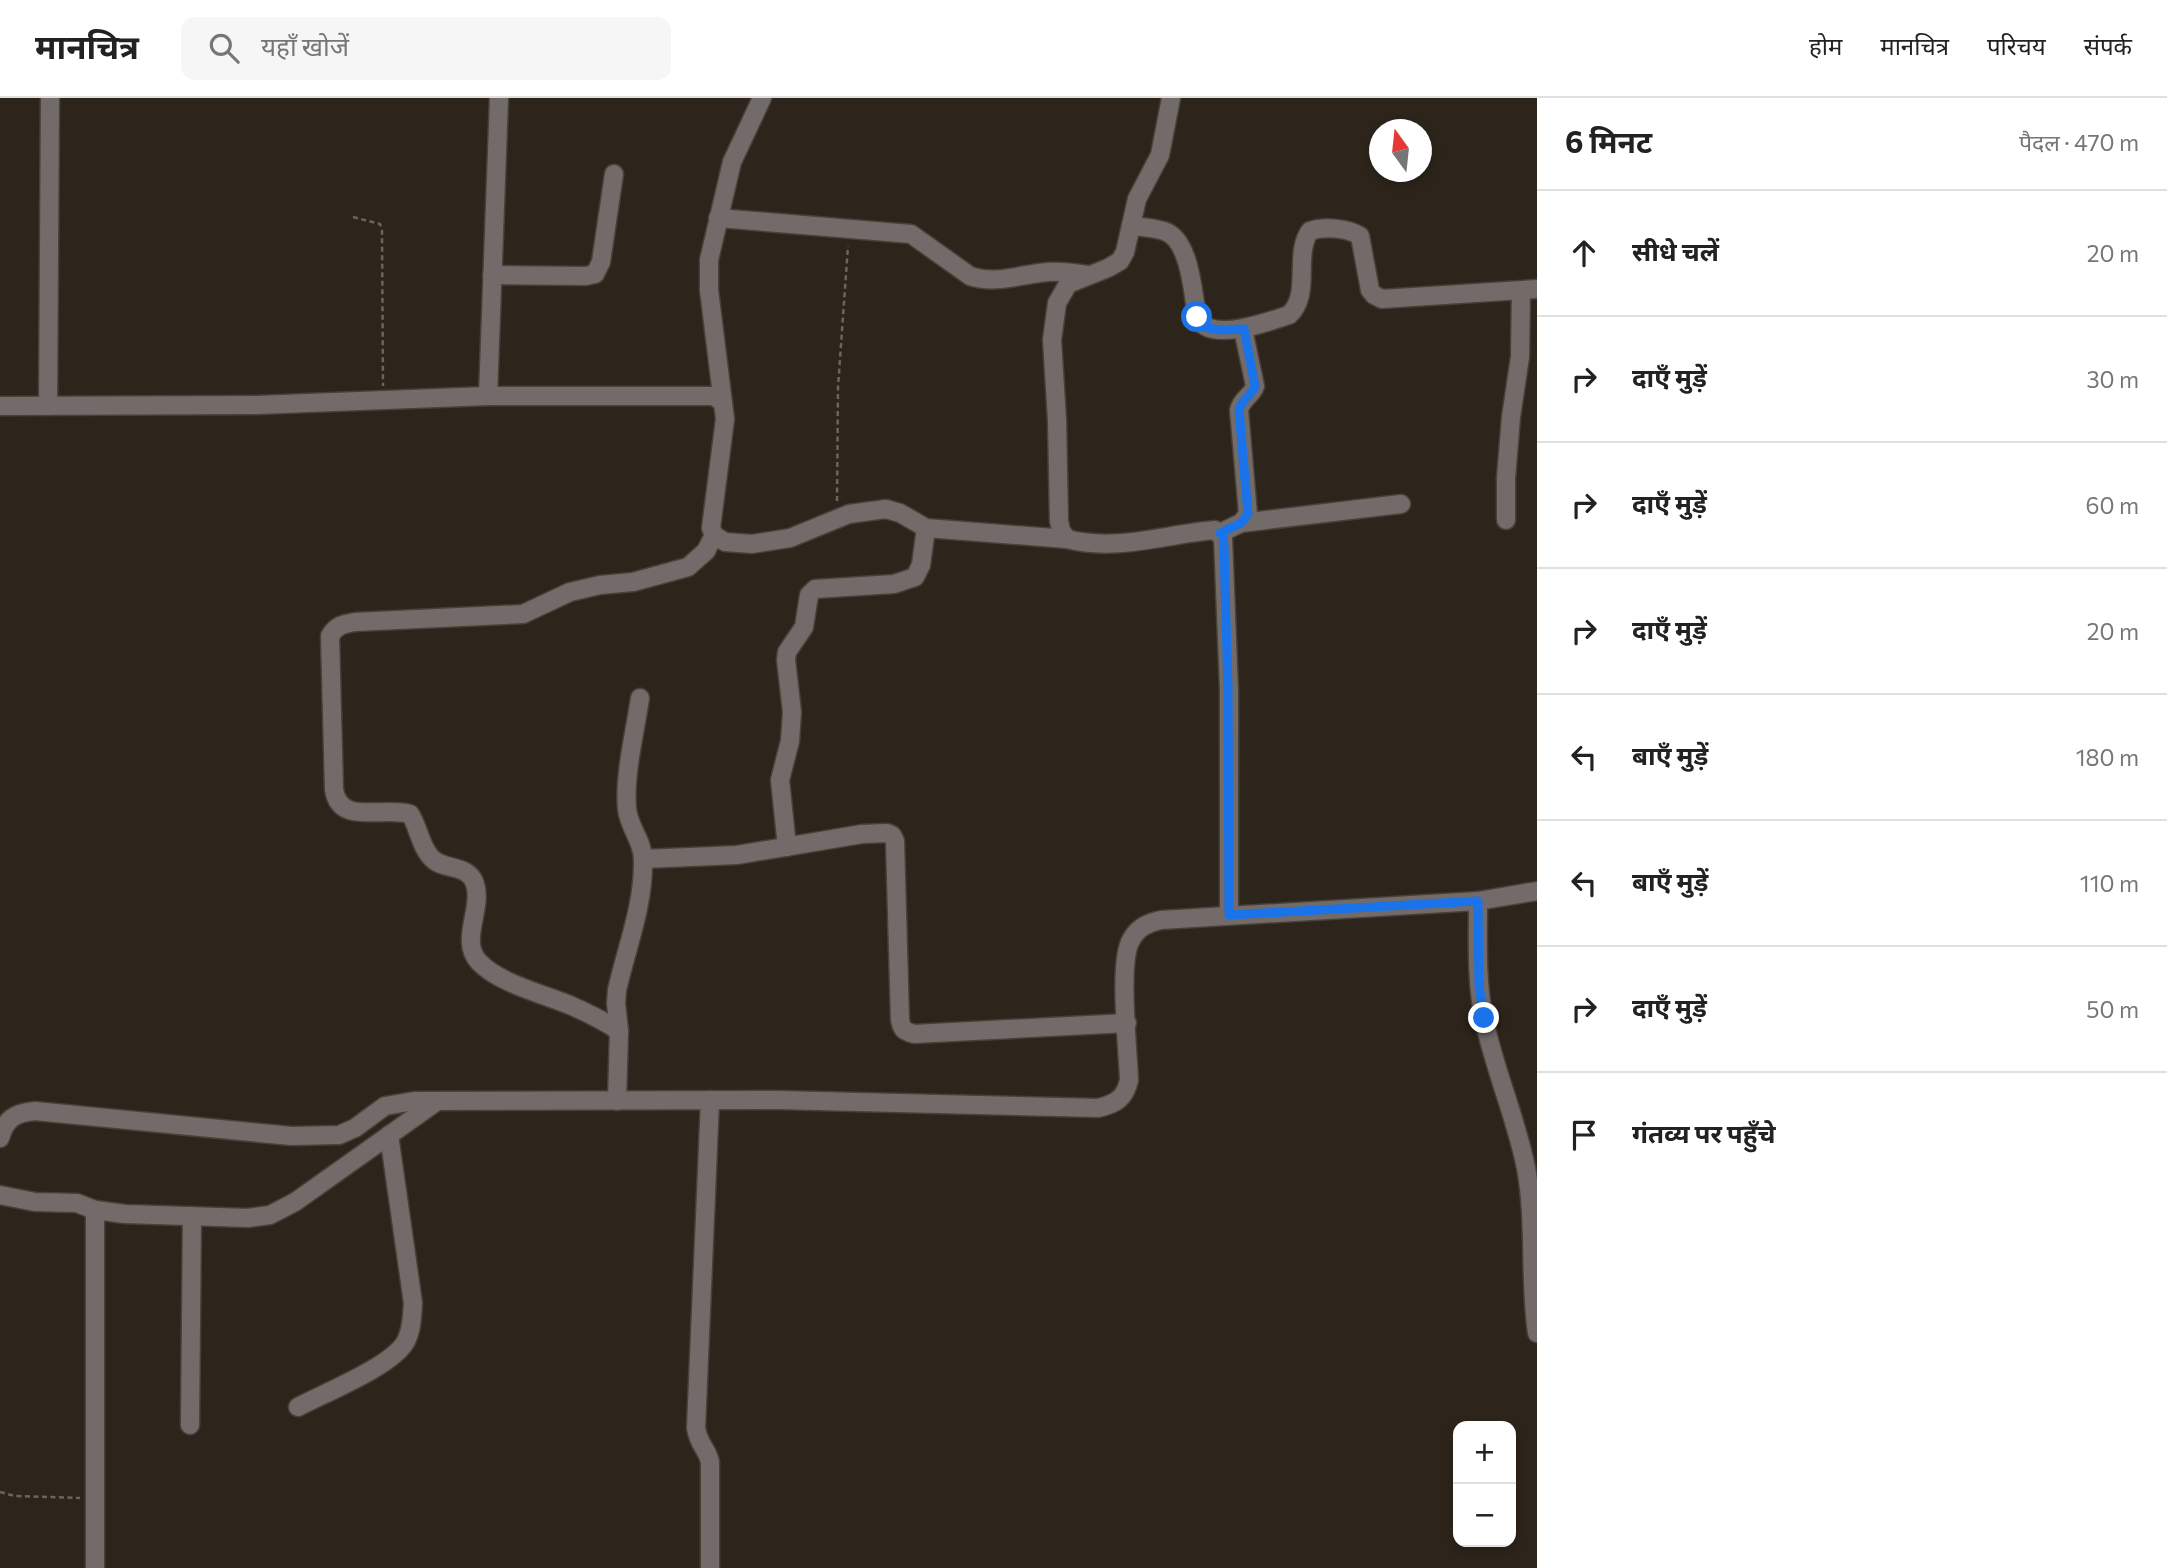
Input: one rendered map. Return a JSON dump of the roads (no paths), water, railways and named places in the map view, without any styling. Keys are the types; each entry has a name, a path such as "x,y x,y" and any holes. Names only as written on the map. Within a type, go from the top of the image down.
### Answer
{"street":[{"path":"48,406 50,98"},
{"path":"488,396 499,98"},
{"path":"619,1031 575,1007 502,978 477,960 471,941 475,883 465,871 433,860 425,849 410,814 400,811 347,811 339,806 334,789 330,636 334,629 342,624 355,622 523,614 570,592 600,584 633,582 688,567 706,551 714,535 711,522 725,419 708,275 732,162 762,98"},
{"path":"1067,539 1059,522 1053,330 1057,303 1068,284 1120,261 1125,252 1137,199 1160,155 1171,98"},
{"path":"492,275 595,274 601,262 614,174"},
{"path":"718,218 911,234 970,276 981,280 1050,272 1088,275"},
{"path":"1131,226 1164,231 1178,240 1190,271 1200,323 1206,328 1217,330 1244,329 1289,315 1294,310 1300,294 1305,242 1307,235 1315,229 1348,230 1360,236 1370,290 1382,299 1529,290 1511,417 1506,520"},
{"path":"1241,523 1248,514 1239,410 1244,398 1255,386 1244,329"},
{"path":"0,406 257,405 488,396 714,396 723,403"},
{"path":"1220,533 1241,523 1401,504"},
{"path":"714,535 725,542 779,540 814,529 837,518 886,509 900,513 926,528 1123,544 1205,531 1215,530 1220,533 1224,547 1228,690 1229,915"},
{"path":"787,847 780,780 790,741 792,712 786,660 787,652 804,627 809,595 815,589 894,584 915,578 926,528"},
{"path":"617,1101 617,990 640,902 643,859 642,849 630,824 626,795 640,698"},
{"path":"643,859 737,855 887,832 892,835 895,850 900,1020 901,1028 905,1032 914,1034 989,1031 1127,1023"},
{"path":"0,1138 7,1119 18,1113 35,1111 315,1137 339,1135 355,1128 385,1106 414,1101 710,1100 1098,1108 1113,1105 1127,1090 1126,952 1139,929 1161,920 1478,901 1537,891"},
{"path":"1478,901 1478,966 1484,1018 1522,1150 1530,1194 1532,1280 1537,1333"},
{"path":"710,1100 696,1428 698,1440 710,1462 710,1568"},
{"path":"0,1195 34,1202 77,1203 95,1210 125,1214 248,1218 270,1215 295,1202 436,1102"},
{"path":"298,1407 382,1364 396,1354 407,1341 413,1303 389,1135"},
{"path":"95,1210 95,1568"},
{"path":"191,1425 192,1216"}]}
